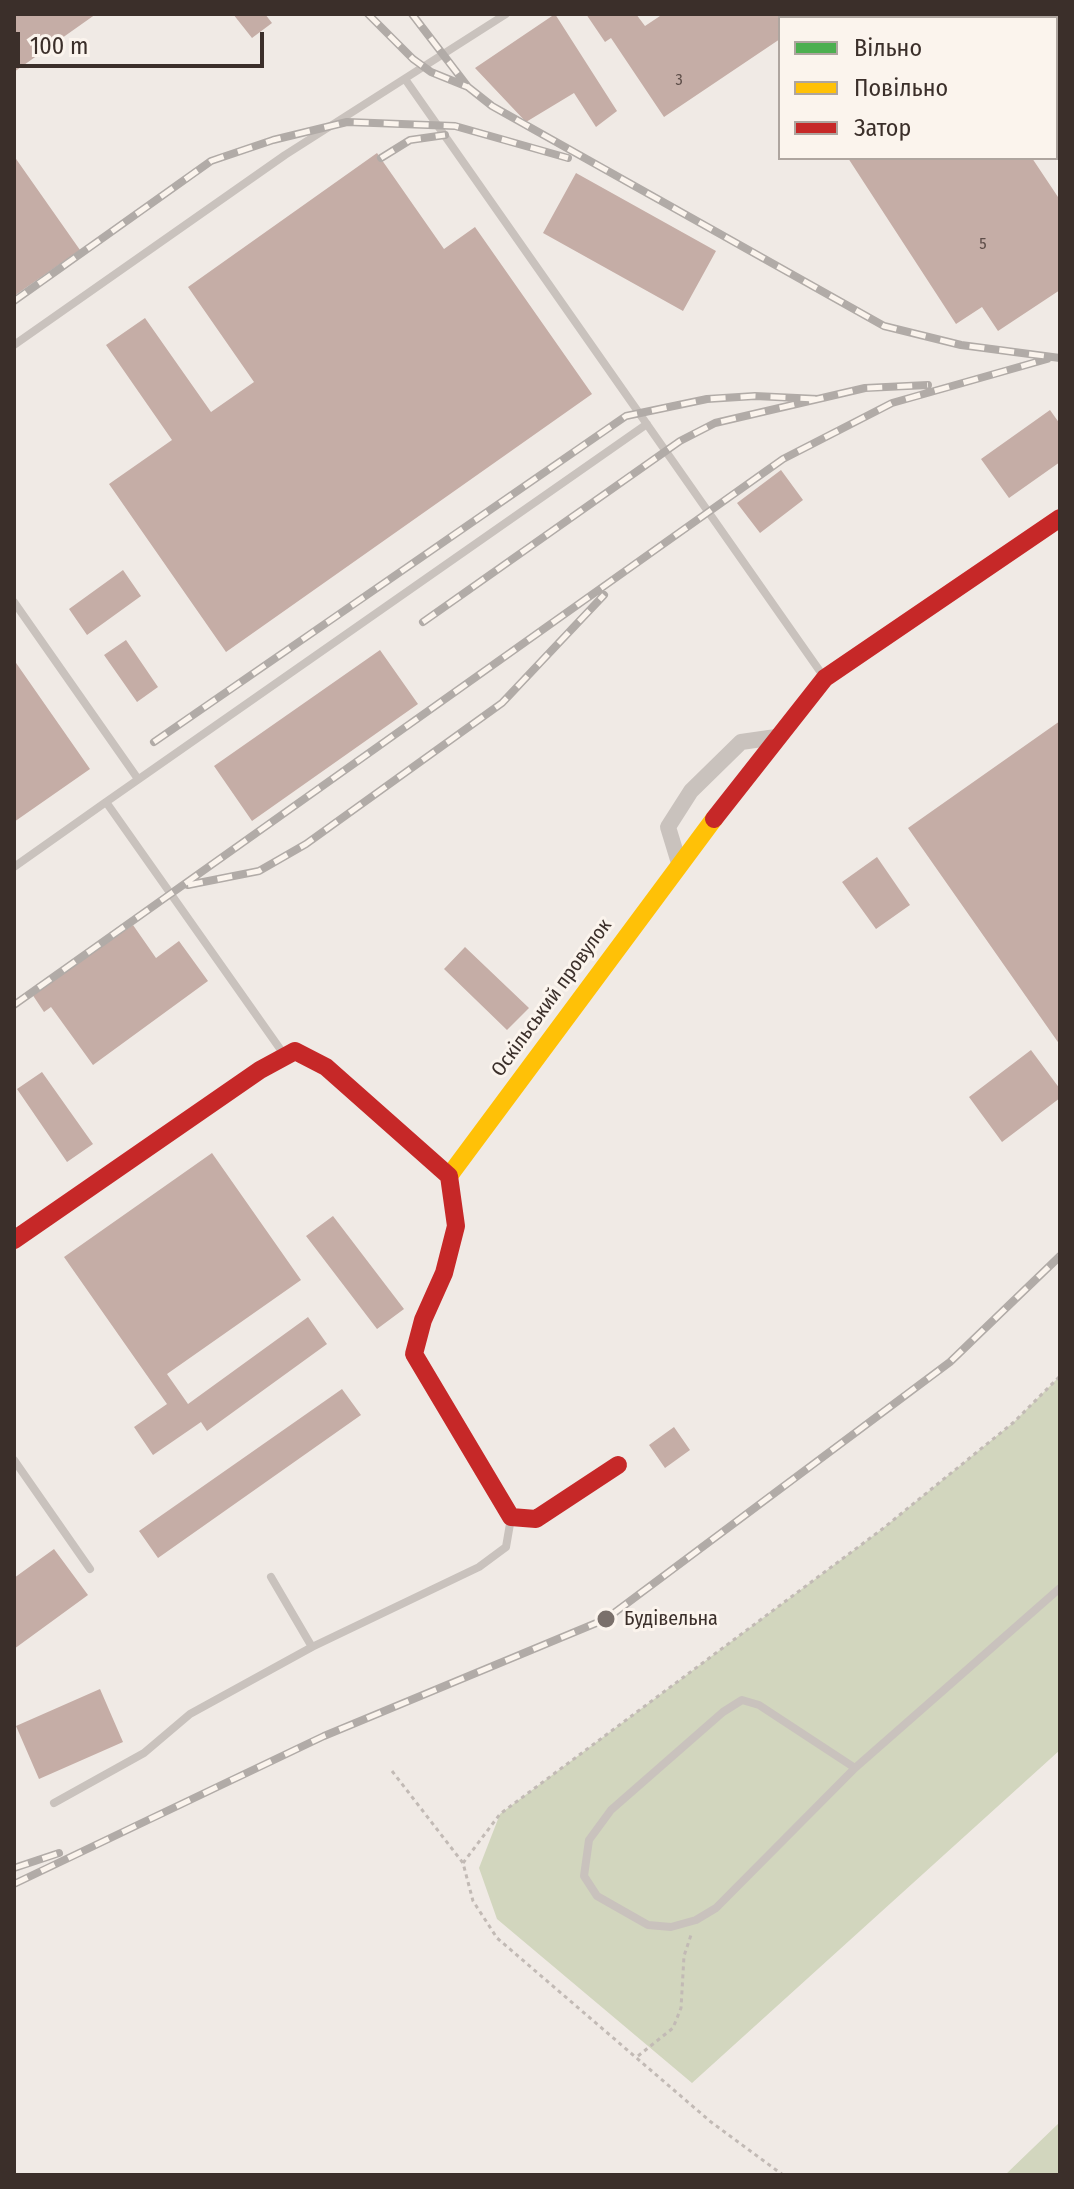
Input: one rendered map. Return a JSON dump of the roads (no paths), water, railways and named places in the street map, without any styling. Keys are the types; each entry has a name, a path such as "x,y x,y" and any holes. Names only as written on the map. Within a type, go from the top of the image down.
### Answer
{"street":[{"name":"Оскільський провулок","path":"449,1176 679,863 825,678 1060,518"},
{"path":"679,863 668,827 691,791 741,742 776,737"},
{"path":"14,1240 295,1051 326,1067 449,1176 456,1226 444,1273 423,1320 414,1354 511,1517 536,1519 618,1465"}],"lane":[{"path":"14,345 285,155 506,14"},
{"path":"405,79 825,678"},
{"path":"14,867 647,424"},
{"path":"14,602 138,779"},
{"path":"106,802 285,1056"},
{"path":"14,1460 90,1569"},
{"path":"54,1803 144,1753 190,1714 312,1647 479,1567 506,1547 511,1517"},
{"path":"271,1577 312,1647"},
{"path":"855,1768 759,1705 742,1700 723,1712 611,1810 589,1840 584,1876 597,1896 648,1925 671,1927 696,1920 716,1908 855,1768 1060,1588"}],"railway":[{"path":"368,14 413,59 431,72 468,87"},
{"path":"412,14 468,87 492,106 884,326 961,345 1060,358"},
{"path":"14,301 211,161 273,140 347,122 455,126 568,158"},
{"path":"381,158 410,140 445,135"},
{"path":"14,1005 783,459 892,403 1047,359"},
{"path":"423,622 680,441 715,423 865,388 928,385"},
{"path":"154,742 626,416 707,399 755,396 818,399"},
{"path":"188,885 259,871 306,844 502,703 604,595"},
{"path":"14,1884 324,1736 606,1619 950,1362 1060,1256"},
{"path":"14,1868 59,1853"}],"place":[{"name":"Будівельна","path":"606,1619"}]}
